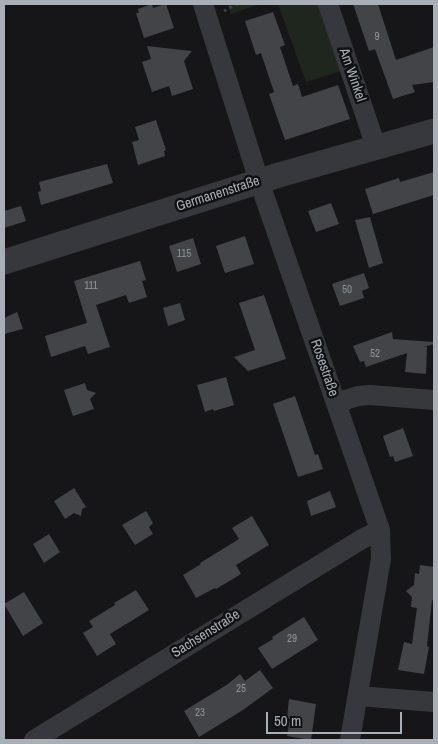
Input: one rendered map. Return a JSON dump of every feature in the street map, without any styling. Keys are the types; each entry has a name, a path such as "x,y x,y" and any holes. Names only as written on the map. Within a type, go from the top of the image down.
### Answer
{"street":[{"name":"Rosestraße","path":"203,4 260,181 380,530 381,559 350,740"},
{"name":"Am Winkel","path":"328,4 376,147"},
{"name":"Germanenstraße","path":"4,262 260,181 434,131"},
{"path":"336,403 358,396 370,395 434,400"},
{"name":"Sachsenstraße","path":"34,740 354,544 380,530"},
{"path":"358,696 434,702"}],"shaded area":[{"path":"227,4 260,4 231,14"},
{"path":"278,4 321,4 344,70 306,82"}],"building":[{"path":"152,4 153,8 166,4 174,28 144,38 136,13 139,13 138,9"},
{"path":"353,4 378,4 396,60 434,47 434,82 412,85 415,92 393,99 375,49 369,51"},
{"path":"273,12 285,45 280,47 293,86 298,84 302,97 338,85 350,119 285,140 269,94 274,92 261,53 256,55 245,21"},
{"path":"147,46 192,51 184,61 193,89 172,96 169,86 152,92 142,62 151,59"},
{"path":"156,120 166,150 164,151 165,156 138,165 132,142 139,140 135,127"},
{"path":"107,164 113,183 41,205 38,192 41,191 39,182"},
{"path":"434,172 434,195 373,214 365,189 399,178 400,182"},
{"path":"331,203 339,224 316,232 308,211"},
{"path":"21,206 26,221 4,228 4,211"},
{"path":"370,217 383,263 369,268 355,220"},
{"path":"245,236 254,264 225,273 216,246"},
{"path":"193,238 201,264 177,272 169,246"},
{"path":"140,261 146,280 142,281 147,297 129,303 126,295 96,305 110,347 88,354 85,346 51,357 45,336 87,323 74,281"},
{"path":"364,273 369,288 362,291 364,298 340,306 332,284"},
{"path":"264,295 286,359 248,371 234,357 255,350 239,303"},
{"path":"180,303 185,320 168,326 163,308"},
{"path":"17,312 23,329 4,334 4,318"},
{"path":"392,332 393,339 434,342 434,344 424,347 427,347 426,374 405,372 407,353 366,367 364,361 360,362 353,346"},
{"path":"226,377 234,405 205,412 197,385"},
{"path":"85,383 87,390 96,393 90,399 94,409 73,416 64,390"},
{"path":"295,396 315,455 318,454 323,469 298,477 273,404"},
{"path":"403,428 413,456 395,462 393,456 390,457 383,436"},
{"path":"74,488 86,507 82,509 81,516 74,513 65,519 54,501"},
{"path":"330,491 336,507 311,516 307,501"},
{"path":"146,511 153,523 149,527 153,534 135,545 122,525"},
{"path":"252,516 269,545 236,565 241,574 196,598 183,575 239,539 232,528"},
{"path":"49,534 60,552 44,563 33,544"},
{"path":"420,565 434,567 434,601 432,600 427,646 429,647 424,674 398,670 404,642 412,644 417,608 411,607 412,597 406,591 414,585 415,573 419,574"},
{"path":"136,590 149,610 110,634 116,644 97,656 83,633 93,627 89,621"},
{"path":"24,592 43,623 23,636 4,604"},
{"path":"304,617 318,640 272,669 258,648"},
{"path":"260,670 273,688 243,710 199,737 184,711 228,684 240,674 245,681"},
{"path":"289,699 316,704 311,740 287,736 290,719 287,718"}]}
